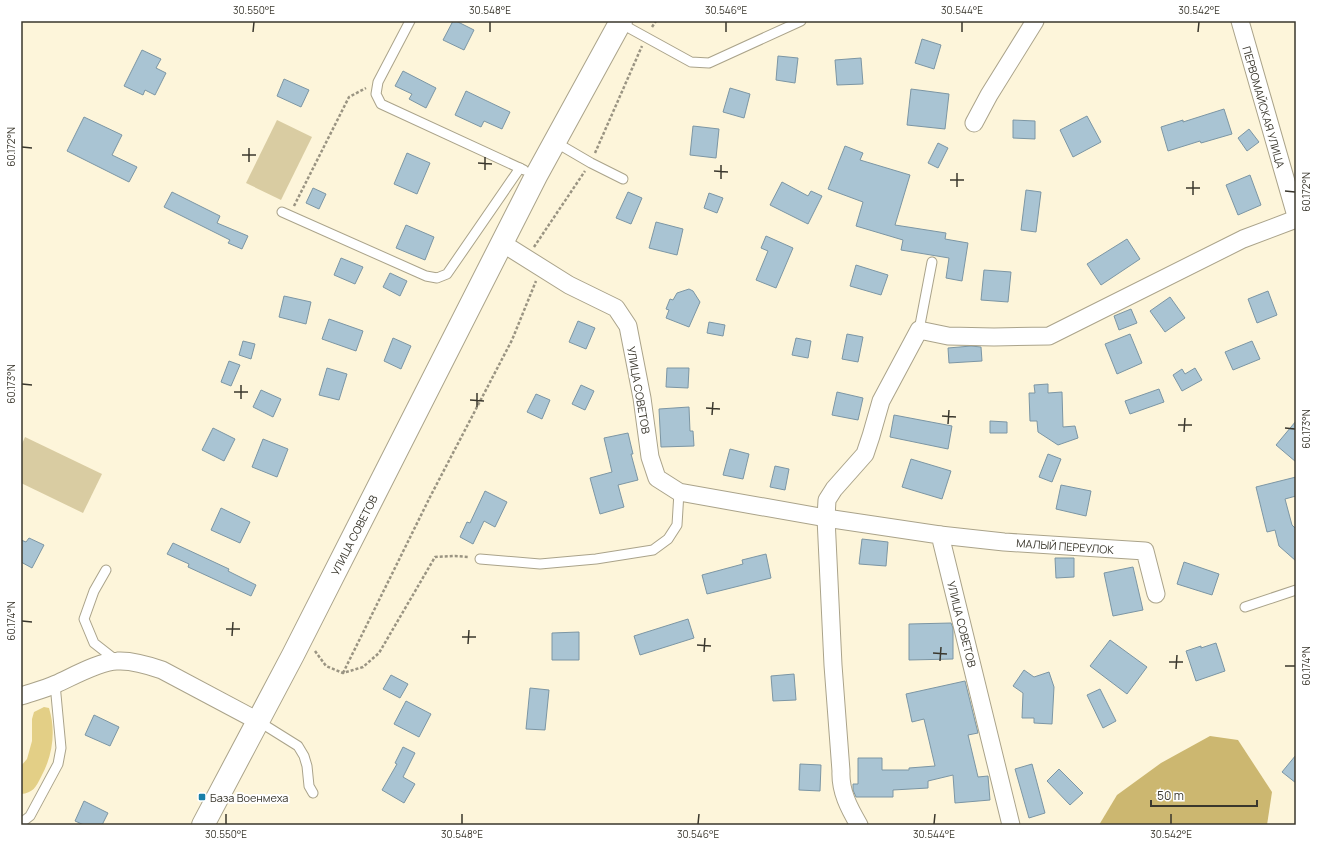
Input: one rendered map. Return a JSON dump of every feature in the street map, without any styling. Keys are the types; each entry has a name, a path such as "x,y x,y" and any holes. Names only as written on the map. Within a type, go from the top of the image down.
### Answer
{"main road":[{"name":"УЛИЦА СОВЕТОВ","path":"203,825 293,655 502,243 528,172 555,142 621,22"}],"street":[{"path":"974,123 1034,21"},
{"name":"ПЕРВОМАЙСКАЯ УЛИЦА","path":"1240,21 1296,218"},
{"path":"859,825 847,805 840,780 841,771 826,518 827,500 834,489 865,454 881,401 919,330 948,336 994,338 1049,336 1243,239 1296,218"},
{"name":"УЛИЦА СОВЕТОВ","path":"502,243 569,285 616,308 628,326 642,398 650,457 657,478 680,492 826,518 940,535 1011,825"},
{"name":"МАЛЫЙ ПЕРЕУЛОК","path":"940,535 1004,542 1144,551 1156,594"},
{"path":"21,696 108,662 117,661 146,665 162,670 258,721"}],"lane":[{"path":"285,214 426,276 437,278 447,274 528,172 381,104 376,94 378,82 410,21"},
{"path":"621,22 646,38 691,62 708,63 801,21"},
{"path":"555,142 591,163 623,179"},
{"path":"919,330 932,262"},
{"path":"480,559 540,564 596,559 653,550 668,539 677,525 680,492"},
{"path":"106,570 94,591 84,619 94,643 117,661"},
{"path":"1245,607 1296,590"},
{"path":"21,823 30,816 58,764 60,748 55,684"},
{"path":"258,721 298,746 304,756 307,766 307,778 313,793"}],"path":[{"path":"526,258 591,163 646,38 656,21"},
{"path":"285,214 349,97 378,82"},
{"path":"343,673 430,496 512,340 542,268"},
{"path":"293,655 312,648 326,666 343,673 363,668 379,653 435,557 455,556 480,559"}],"shaded area":[{"path":"277,120 312,137 281,200 246,183"},
{"path":"25,437 102,474 83,513 21,483 21,446"},
{"path":"44,707 49,708 51,717 53,734 51,752 36,787 31,791 21,794 21,766 27,759 32,741 32,719 34,712"},
{"path":"1210,736 1238,740 1272,792 1267,825 1099,825 1117,795 1161,763"}],"building":[{"path":"453,21 474,30 464,50 443,40"},
{"path":"922,39 941,45 934,69 915,63"},
{"path":"142,50 161,59 156,68 166,73 155,95 145,90 143,95 124,86"},
{"path":"778,56 798,58 795,83 776,80"},
{"path":"861,58 863,84 837,85 835,60"},
{"path":"403,71 436,88 426,108 409,99 412,94 395,86"},
{"path":"284,79 309,90 301,107 277,96"},
{"path":"730,88 750,94 744,118 723,112"},
{"path":"911,89 949,94 945,129 907,125"},
{"path":"466,91 510,112 502,129 484,121 481,127 455,115"},
{"path":"1224,109 1232,134 1201,143 1200,141 1168,151 1161,127 1183,120 1183,122"},
{"path":"1087,116 1101,142 1073,157 1060,130"},
{"path":"84,117 122,135 112,155 137,167 129,182 67,151"},
{"path":"1013,120 1035,121 1035,139 1013,138"},
{"path":"693,126 719,129 716,158 690,155"},
{"path":"1249,129 1259,142 1247,151 1238,138"},
{"path":"938,143 948,148 938,168 928,163"},
{"path":"845,146 863,153 860,160 910,175 895,225 946,233 945,239 968,243 962,281 946,278 949,258 901,250 903,240 856,226 863,202 828,189"},
{"path":"407,153 430,163 417,194 394,184"},
{"path":"1250,175 1261,205 1238,215 1226,185"},
{"path":"782,182 808,196 811,191 822,196 808,224 770,205"},
{"path":"313,188 326,194 319,209 306,203"},
{"path":"1026,190 1041,192 1036,232 1021,230"},
{"path":"172,192 220,216 217,223 248,236 242,249 228,243 230,240 164,207"},
{"path":"628,192 642,198 631,224 616,218"},
{"path":"709,193 723,198 717,213 704,208"},
{"path":"656,222 683,229 677,255 649,248"},
{"path":"406,225 434,237 425,260 396,248"},
{"path":"766,236 793,248 776,288 756,280 768,251 761,248"},
{"path":"1127,239 1140,259 1101,285 1087,264"},
{"path":"341,258 363,267 355,284 334,275"},
{"path":"856,265 888,275 881,295 850,286"},
{"path":"984,270 1011,272 1008,302 981,300"},
{"path":"390,273 407,281 400,296 383,287"},
{"path":"689,289 693,291 700,302 689,327 666,318 669,310 666,309 670,299 673,300 677,293"},
{"path":"1268,291 1277,315 1257,323 1248,299"},
{"path":"284,296 311,302 306,324 279,317"},
{"path":"1170,297 1185,318 1165,332 1150,311"},
{"path":"1131,309 1137,323 1119,330 1114,316"},
{"path":"329,319 363,331 356,351 322,339"},
{"path":"578,321 595,328 586,349 569,342"},
{"path":"709,322 725,325 723,336 707,333"},
{"path":"847,334 863,337 858,362 842,359"},
{"path":"1130,334 1142,363 1117,374 1105,344"},
{"path":"393,338 411,346 401,369 384,361"},
{"path":"796,338 811,341 808,358 792,355"},
{"path":"243,341 255,344 251,359 239,355"},
{"path":"1252,341 1260,359 1233,370 1225,352"},
{"path":"971,346 981,347 982,361 949,363 948,348"},
{"path":"229,361 240,365 231,386 221,382"},
{"path":"327,368 347,374 339,400 319,395"},
{"path":"667,368 689,368 688,388 666,387"},
{"path":"1195,368 1202,380 1182,391 1173,375 1182,369 1185,374"},
{"path":"1048,384 1048,393 1062,392 1063,427 1075,426 1078,438 1058,445 1038,432 1037,421 1030,421 1029,393 1035,393 1034,385"},
{"path":"581,385 594,391 585,410 572,404"},
{"path":"1159,389 1164,402 1130,414 1125,401"},
{"path":"261,390 281,399 273,417 253,407"},
{"path":"837,392 863,398 858,420 832,415"},
{"path":"536,394 550,400 542,419 527,412"},
{"path":"689,407 690,431 693,431 694,446 661,447 659,409"},
{"path":"894,415 952,426 948,449 890,437"},
{"path":"990,421 1007,422 1007,433 990,433"},
{"path":"1296,421 1296,462 1276,445"},
{"path":"213,428 235,439 224,461 202,450"},
{"path":"628,433 633,454 631,454 638,480 618,485 624,507 600,514 590,478 612,472 604,438"},
{"path":"263,439 288,449 277,477 252,467"},
{"path":"730,449 749,454 743,479 723,475"},
{"path":"1048,454 1061,459 1052,482 1039,477"},
{"path":"911,459 951,471 942,499 902,487"},
{"path":"775,466 789,469 785,490 770,487"},
{"path":"1296,477 1296,496 1285,499 1292,525 1296,529 1296,561 1279,546 1275,530 1267,532 1256,487"},
{"path":"1061,485 1091,491 1086,516 1056,509"},
{"path":"485,491 507,502 495,527 484,521 473,544 460,537 467,522 470,523"},
{"path":"221,508 250,522 240,543 211,530"},
{"path":"29,538 44,545 32,568 21,562 21,540 26,542"},
{"path":"862,539 888,542 886,566 859,564"},
{"path":"173,543 229,569 228,571 256,585 251,596 188,567 189,564 167,554"},
{"path":"766,554 771,578 707,594 702,575 743,564 742,560"},
{"path":"1055,558 1074,558 1074,577 1056,578"},
{"path":"1184,562 1219,574 1212,595 1177,584"},
{"path":"1133,567 1143,610 1113,616 1104,573"},
{"path":"688,619 694,638 640,655 634,636"},
{"path":"951,623 953,628 953,659 909,660 909,624"},
{"path":"579,632 579,660 552,660 552,633"},
{"path":"1110,640 1147,667 1127,694 1090,666"},
{"path":"1216,643 1225,671 1196,681 1186,651"},
{"path":"1024,670 1034,677 1049,672 1054,687 1052,724 1034,723 1034,718 1022,718 1023,693 1013,686"},
{"path":"794,674 796,700 773,701 771,676"},
{"path":"391,675 408,684 400,698 383,689"},
{"path":"965,681 978,733 968,735 978,777 988,776 990,800 955,803 953,775 928,781 928,788 893,790 893,797 856,797 853,790 853,784 858,784 858,758 882,758 882,770 909,770 909,768 935,766 924,719 912,722 906,694"},
{"path":"530,688 549,690 545,730 526,729"},
{"path":"1100,689 1116,721 1103,728 1087,695"},
{"path":"406,701 431,714 419,737 394,724"},
{"path":"94,715 119,727 110,746 85,735"},
{"path":"403,747 415,753 403,777 415,784 404,803 382,790 397,764 395,763"},
{"path":"1296,755 1296,783 1282,772"},
{"path":"800,764 821,765 820,791 799,790"},
{"path":"1032,764 1045,813 1029,818 1015,769"},
{"path":"1059,769 1083,793 1070,805 1047,781"},
{"path":"84,801 108,813 102,825 84,825 75,821"}],"place":[{"name":"База Военмеха","path":"202,797"}]}
